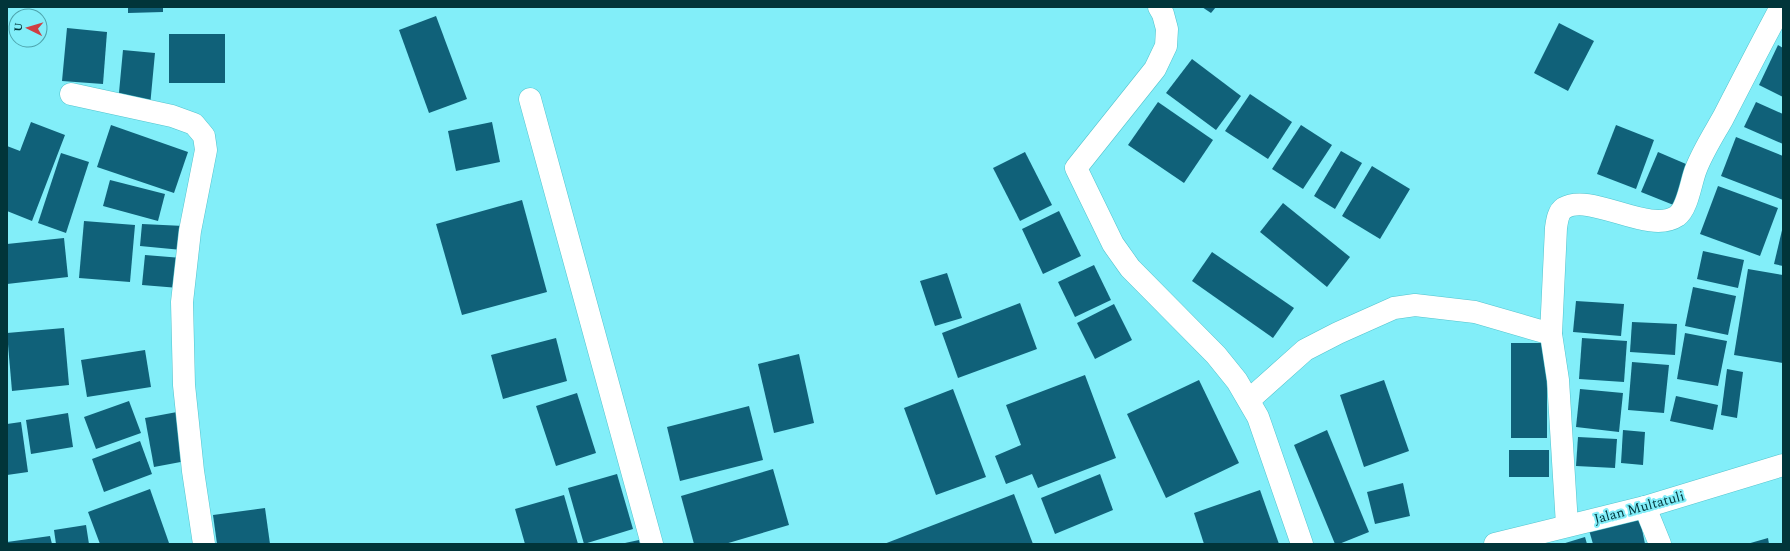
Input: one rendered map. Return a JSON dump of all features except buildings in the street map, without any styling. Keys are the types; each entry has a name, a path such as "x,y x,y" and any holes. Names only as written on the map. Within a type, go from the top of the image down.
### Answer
{"street":[{"path":"1159,7 1164,14 1167,29 1166,46 1155,69 1076,168 1113,244 1130,268 1216,355 1237,381 1249,400 1258,417 1302,544"},
{"path":"1567,525 1558,380 1551,334 1556,228 1558,216 1564,209 1577,205 1599,207 1647,220 1660,221 1677,216 1687,201 1696,168 1781,7"},
{"path":"71,94 172,116 194,124 204,136 206,150 190,231 182,302 184,385 193,471 204,544"},
{"path":"530,99 652,544"},
{"path":"1249,400 1305,350 1338,332 1394,308 1414,305 1475,312 1551,334"},
{"name":"Jalan Multatuli","path":"1495,544 1523,541 1567,525 1645,507 1783,465"},
{"path":"1645,507 1660,544"}]}
